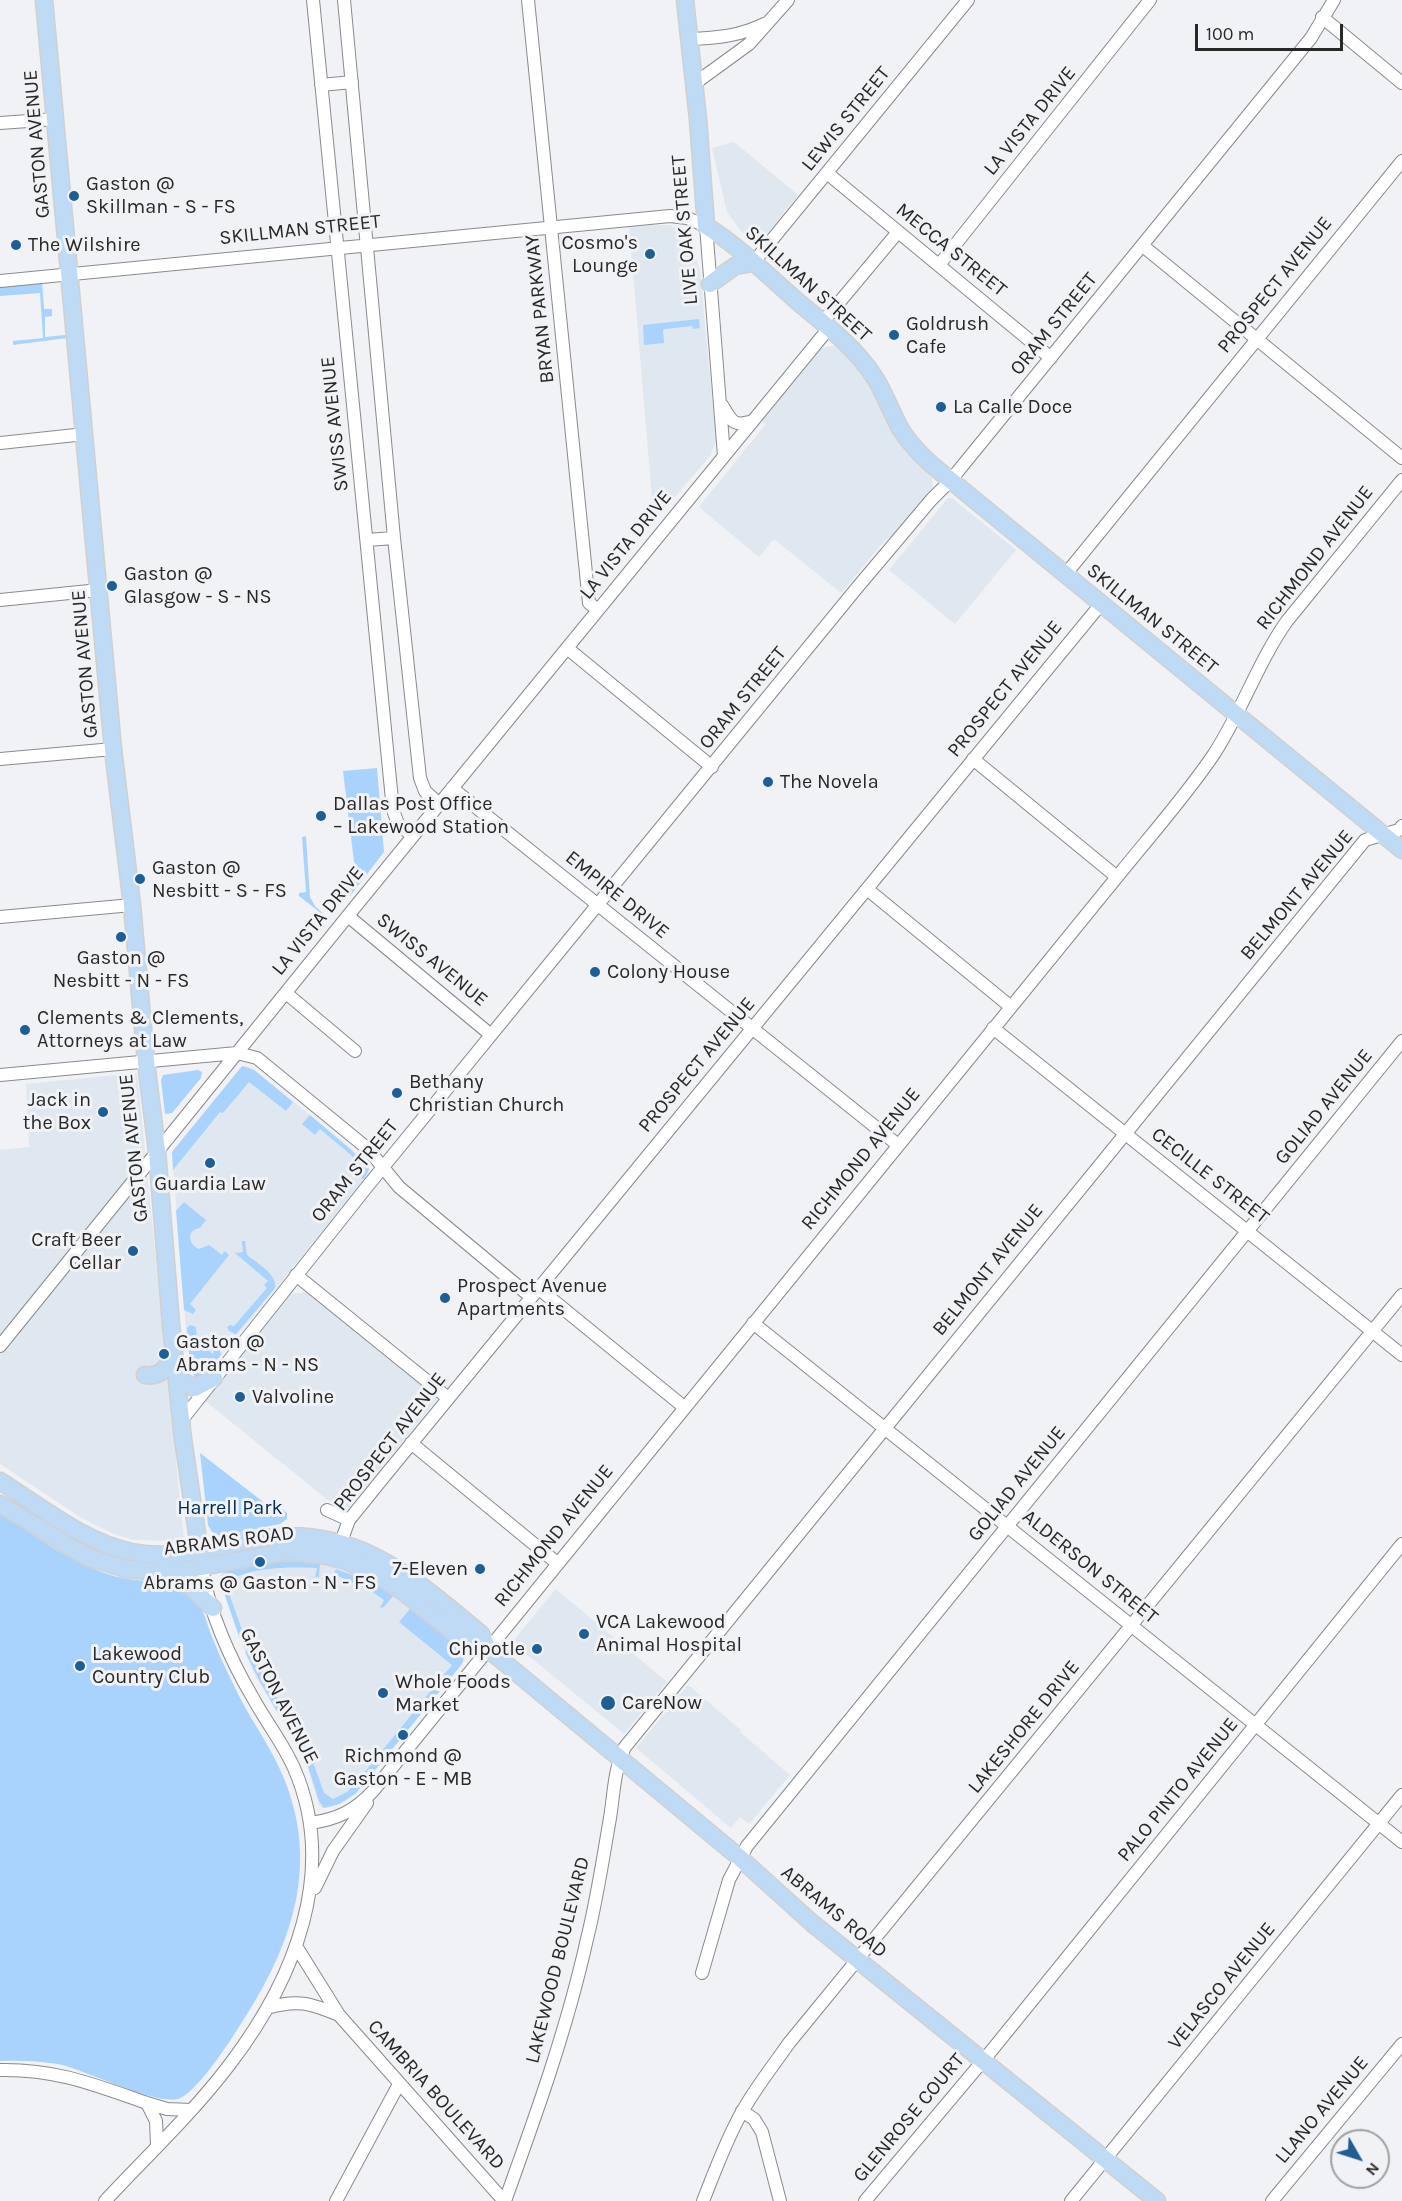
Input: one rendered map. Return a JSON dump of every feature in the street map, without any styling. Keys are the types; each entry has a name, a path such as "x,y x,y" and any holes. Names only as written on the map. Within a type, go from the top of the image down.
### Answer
{"main road":[{"name":"GASTON AVENUE","path":"44,0 114,749 132,905 146,1062 158,1151 174,1353 181,1421 201,1559"},
{"name":"LIVE OAK STREET","path":"685,0 706,226"},
{"name":"SKILLMAN STREET","path":"706,226 718,233 861,358 873,375 900,429 918,452 950,481 1402,850"},
{"path":"710,284 735,266 753,263"},
{"path":"145,1375 153,1376 163,1371 174,1353"},
{"path":"178,1379 195,1388 214,1378"},
{"name":"ABRAMS ROAD","path":"0,1481 98,1542 130,1552 201,1559"},
{"name":"ABRAMS ROAD","path":"0,1504 67,1547 100,1562 126,1569 158,1571 259,1539 283,1536 320,1538 338,1550 378,1558 398,1569 481,1634 488,1649 740,1858 778,1894 858,1961 1157,2201"},
{"path":"41,1531 52,1514"},
{"path":"158,1571 191,1587 213,1608"}],"street":[{"name":"SWISS AVENUE","path":"313,0 393,810 398,824 413,836"},
{"path":"344,0 394,538 420,778 425,790 439,804"},
{"name":"BRYAN PARKWAY","path":"528,0 590,603 598,610"},
{"path":"694,84 749,44 788,0"},
{"name":"LEWIS STREET","path":"753,263 968,0"},
{"name":"LA VISTA DRIVE","path":"939,265 1150,0"},
{"name":"ORAM STREET","path":"181,1421 383,1167 882,559 931,500 950,481 1143,246 1311,38 1334,0"},
{"path":"1322,17 1402,82"},
{"path":"689,39 743,34 771,21"},
{"path":"321,85 352,82"},
{"path":"0,123 56,119"},
{"name":"PROSPECT AVENUE","path":"1065,574 1402,160"},
{"name":"MECCA STREET","path":"827,173 1051,358"},
{"name":"SKILLMAN STREET","path":"0,281 670,216 687,218 706,226"},
{"name":"LIVE OAK STREET","path":"706,226 724,456"},
{"name":"LA VISTA DRIVE","path":"0,1346 753,421 898,232"},
{"path":"1143,246 1402,458"},
{"path":"721,403 735,423 740,425 753,421"},
{"path":"0,443 85,434"},
{"name":"RICHMOND AVENUE","path":"311,1823 348,1813 361,1804 373,1791 1117,877 1214,754 1237,716 1266,655 1283,627 1402,480"},
{"path":"366,540 394,538"},
{"path":"0,600 99,590"},
{"name":"PROSPECT AVENUE","path":"338,1550 349,1520 411,1443 1101,604"},
{"path":"567,648 711,767"},
{"path":"0,759 114,749"},
{"path":"973,759 1117,877"},
{"name":"EMPIRE DRIVE","path":"452,788 898,1145"},
{"name":"BELMONT AVENUE","path":"619,1758 625,1747 675,1684 1365,840 1399,830 1402,826"},
{"path":"867,889 1011,1006"},
{"path":"0,917 132,905"},
{"name":"SWISS AVENUE","path":"348,916 492,1035"},
{"path":"286,993 355,1051"},
{"name":"CECILLE STREET","path":"993,1028 1402,1355"},
{"name":"GOLIAD AVENUE","path":"702,1973 729,1880 747,1846 1402,1041"},
{"path":"0,1075 237,1053 256,1058 368,1149 399,1187 684,1407"},
{"path":"296,1275 448,1398"},
{"name":"LAKESHORE DRIVE","path":"703,2201 742,2111 761,2080 1402,1295"},
{"name":"ALDERSON STREET","path":"753,1323 1402,1842"},
{"path":"411,1443 558,1563"},
{"path":"327,1510 349,1520"},
{"name":"PALO PINTO AVENUE","path":"983,2060 1402,1544"},
{"name":"GASTON AVENUE","path":"105,2201 191,2110 230,2064 267,2008 296,1946 309,1902 314,1859 311,1823 304,1794 291,1762 230,1654 213,1608 201,1559"},
{"name":"LAKEWOOD BOULEVARD","path":"505,2201 533,2128 558,2052 577,1982 594,1905 619,1758"},
{"path":"309,1902 325,1864 364,1809 373,1791"},
{"name":"VELASCO AVENUE","path":"1071,2201 1402,1795"},
{"name":"CAMBRIA BOULEVARD","path":"296,1946 339,2014 505,2201"},
{"name":"CAMBRIA BOULEVARD","path":"267,2008 284,2003 303,2002 339,2014"},
{"name":"LLANO AVENUE","path":"1272,2201 1402,2044"},
{"name":"GLENROSE COURT","path":"866,2201 983,2060"},
{"path":"0,2070 57,2074 167,2109 191,2110"},
{"path":"336,2201 399,2084"},
{"path":"147,2103 156,2121 157,2145"},
{"path":"742,2111 754,2119 762,2132 780,2201"}],"shaded area":[{"path":"734,142 798,195 758,245 741,231 727,212 712,148"},
{"path":"671,225 692,244 700,271 716,441 710,456 654,521 629,226"},
{"path":"834,346 844,353 863,374 904,450 932,478 933,488 896,535 885,540 841,593 774,539 759,557 699,507 766,424 762,421 820,350"},
{"path":"948,498 952,498 1016,550 955,624 889,570"},
{"path":"242,1067 252,1068 352,1149 370,1170 202,1379 194,1380 187,1343 172,1152"},
{"path":"137,1073 184,1541 134,1540 116,1535 80,1517 0,1464 0,1150 29,1147 26,1084"},
{"path":"308,1292 438,1398 344,1513 204,1400 290,1294"},
{"path":"269,1561 322,1563 374,1582 395,1594 465,1655 465,1660 356,1794 341,1804 326,1808 319,1805 307,1766 291,1734 255,1676 221,1584 222,1574 232,1569"},
{"path":"556,1589 667,1682 624,1734 512,1642"},
{"path":"688,1685 790,1775 749,1824 740,1817 731,1828 636,1748"}],"green space":[{"path":"42,281 44,309 52,309 52,316 45,317 45,337 65,335 67,338 13,345 13,341 43,338 40,293 0,296 0,285"},
{"path":"699,319 700,328 693,329 692,326 665,329 663,330 664,343 644,345 643,325"},
{"path":"377,768 384,852 350,896 347,896 345,886 356,878 343,771"},
{"path":"306,836 310,897 315,906 331,921 299,896 299,893 306,892 302,837"},
{"path":"242,1066 254,1070 293,1102 286,1111 249,1082 223,1113 220,1112 173,1170 172,1152"},
{"path":"198,1070 202,1072 201,1078 172,1113 165,1114 161,1080 163,1075"},
{"path":"310,1115 351,1150 369,1169 364,1179 361,1178 366,1171 351,1155 320,1129 315,1135 302,1124"},
{"path":"184,1202 206,1220 200,1228 192,1231 190,1237 195,1247 199,1249 209,1245 222,1255 225,1251 229,1255 190,1304 196,1310 193,1314 184,1310 176,1211"},
{"path":"242,1241 245,1241 247,1255 273,1278 275,1288 236,1334 229,1331 227,1327 234,1326 267,1288 264,1285 268,1281 235,1253 243,1252"},
{"path":"190,1325 196,1327 197,1341 213,1354 215,1346 218,1346 221,1355 203,1378 196,1380 190,1365 187,1328"},
{"name":"Harrell Park","path":"200,1453 275,1511 279,1509 278,1505 287,1513 287,1519 280,1524 220,1536 212,1532 208,1525"},
{"path":"0,1513 55,1549 99,1571 114,1576 171,1585 190,1595 205,1615 211,1635 239,1696 285,1781 295,1815 300,1847 299,1879 294,1911 284,1941 255,2001 226,2047 202,2079 178,2099 153,2097 58,2064 0,2061"},
{"path":"290,1561 320,1564 319,1577 315,1577 317,1568 296,1568 262,1570 232,1579 234,1588 228,1591 244,1635 251,1634 249,1637 240,1639 220,1581 221,1575 245,1567"},
{"path":"336,1569 376,1584 393,1596 384,1607 380,1608 384,1600 370,1590 338,1576 336,1583 332,1583"},
{"path":"410,1609 462,1651 464,1656 462,1664 356,1793 339,1804 324,1808 319,1801 308,1766 291,1732 300,1725 303,1726 304,1728 298,1732 312,1759 324,1793 333,1799 347,1792 355,1784 452,1665 399,1622"},
{"path":"255,1646 258,1648 251,1651 281,1705 287,1702 290,1704 290,1707 281,1713 277,1712 245,1652"}],"place":[{"name":"Gaston @ Skillman - S - FS","path":"74,196"},
{"name":"The Wilshire","path":"16,245"},
{"name":"Cosmo's Lounge","path":"650,254"},
{"name":"Goldrush Cafe","path":"894,335"},
{"name":"La Calle Doce","path":"941,407"},
{"name":"Gaston @ Glasgow - S - NS","path":"112,586"},
{"name":"The Novela","path":"768,782"},
{"name":"Dallas Post Office – Lakewood Station","path":"321,816"},
{"name":"Gaston @ Nesbitt - S - FS","path":"140,879"},
{"name":"Gaston @ Nesbitt - N - FS","path":"121,937"},
{"name":"Colony House","path":"595,972"},
{"name":"Clements & Clements, Attorneys at Law","path":"25,1030"},
{"name":"Bethany Christian Church","path":"397,1093"},
{"name":"Jack in the Box","path":"103,1112"},
{"name":"Guardia Law","path":"210,1163"},
{"name":"Craft Beer Cellar","path":"133,1251"},
{"name":"Prospect Avenue Apartments","path":"445,1298"},
{"name":"Gaston @ Abrams - N - NS","path":"164,1354"},
{"name":"Valvoline","path":"240,1397"},
{"name":"Abrams @ Gaston - N - FS","path":"260,1562"},
{"name":"7-Eleven","path":"480,1569"},
{"name":"VCA Lakewood Animal Hospital","path":"584,1634"},
{"name":"Chipotle","path":"537,1649"},
{"name":"Lakewood Country Club","path":"80,1666"},
{"name":"Whole Foods Market","path":"383,1693"},
{"name":"CareNow","path":"608,1703"},
{"name":"Richmond @ Gaston - E - MB","path":"403,1735"}]}
